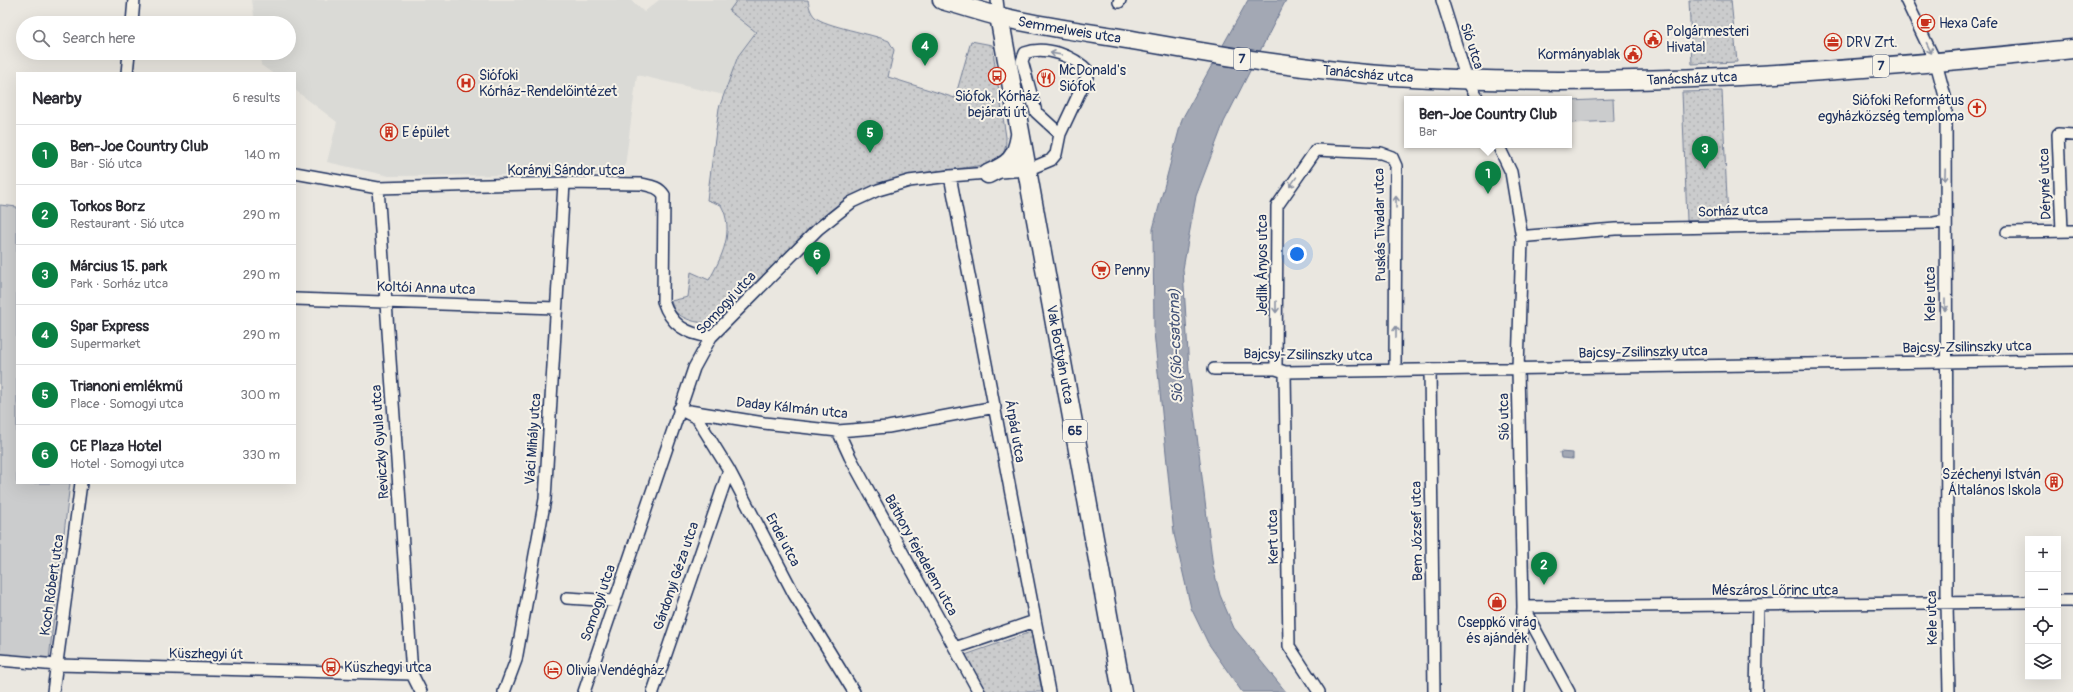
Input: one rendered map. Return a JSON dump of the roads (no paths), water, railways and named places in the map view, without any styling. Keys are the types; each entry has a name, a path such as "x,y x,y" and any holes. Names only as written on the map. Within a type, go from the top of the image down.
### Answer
{"main road":[{"name":"Semmelweis utca","path":"942,0 998,8 1040,24 1174,48 1309,68"},
{"name":"Vak Bottyán utca","path":"998,8 1122,692"},
{"path":"1006,58 1009,44 1018,32 1040,24"},
{"name":"Tanácsház utca","path":"1309,68 1390,76 1467,80 1689,78 1936,63 2073,49"},
{"path":"988,174 1007,165 1017,151 1020,135"}],"street":[{"path":"133,16 134,0"},
{"name":"Sió utca","path":"1442,0 1467,80 1476,96"},
{"name":"Kele utca","path":"1906,0 1936,63 1946,100 1946,604 1949,692"},
{"name":"Somogyi utca","path":"584,692 694,368 711,336 818,229 852,202 878,190 909,181 1027,170 1051,160 1056,154 1060,134 1089,72 1081,63 1070,56 1034,50 1025,54 1022,61 1036,112 1060,134"},
{"path":"127,72 128,60"},
{"name":"Déryné utca","path":"2067,232 2058,134 2073,135"},
{"name":"Sió utca","path":"1499,148 1511,172 1522,238 1518,369 1523,607 1519,692"},
{"name":"Jedlik Ányos utca","path":"1281,370 1277,206 1316,150"},
{"name":"Puskás Tivadar utca","path":"1316,150 1381,153 1392,157 1396,166 1395,371"},
{"name":"Korányi Sándor utca","path":"296,173 378,188 564,183 642,184 660,190 664,195 663,301 667,315 676,324 695,335 711,336"},
{"name":"Árpád utca","path":"950,176 1049,692"},
{"name":"Váci Mihály utca","path":"504,692 516,660 545,499 564,183"},
{"name":"Reviczky Gyula utca","path":"378,188 412,674 421,692"},
{"name":"Sorház utca","path":"1522,238 1529,236 1615,229 1934,223 1945,221"},
{"path":"2007,232 2067,232"},
{"name":"Koltói Anna utca","path":"296,300 556,308"},
{"name":"Bajcsy-Zsilinszky utca","path":"1214,369 1395,371 1430,369 1518,369 2073,360"},
{"name":"Bem József utca","path":"1430,369 1434,692"},
{"name":"Kert utca","path":"1281,370 1289,646 1319,692"},
{"name":"Daday Kálmán utca","path":"680,409 764,423 838,431 888,427 995,407"},
{"name":"Erdei utca","path":"680,409 697,418 729,470 794,594 854,692"},
{"name":"Báthory fejedelem utca","path":"838,431 850,457 979,692"},
{"name":"Gárdonyi Géza utca","path":"653,692 729,470"},
{"name":"Koch Róbert utca","path":"54,692 81,484"},
{"path":"567,598 615,601"},
{"path":"2061,601 2073,601"},
{"name":"Mészáros Lőrinc utca","path":"1523,607 2025,602"},
{"path":"1756,692 1758,605"},
{"path":"1523,607 1568,692"},
{"path":"955,648 1035,621"},
{"path":"1522,623 1537,633"},
{"name":"Küszhegyi út","path":"0,660 57,665 412,674"}],"water":[{"name":"Sió (Sió-csatorna)","path":"1248,0 1286,0 1224,122 1196,196 1183,269 1189,370 1213,567 1220,595 1234,628 1286,692 1242,692 1208,643 1191,608 1174,534 1154,332 1153,229 1182,119"},
{"path":"1560,452 1573,453 1573,459 1561,458"}],"place":[{"name":"Hexa Cafe","path":"1926,23"},
{"name":"Polgármesteri Hivatal","path":"1653,39"},
{"name":"DRV Zrt.","path":"1833,42"},
{"name":"Kormányablak","path":"1633,54"},
{"name":"Spar Express","path":"925,66"},
{"name":"Siófok, Kórház bejárati út","path":"997,76"},
{"name":"McDonald's Siófok","path":"1046,78"},
{"name":"Siófoki Kórház-Rendelőintézet","path":"466,83"},
{"name":"Siófoki Református egyházközség temploma","path":"1977,108"},
{"name":"E épület","path":"389,132"},
{"name":"Trianoni emlékmű","path":"870,153"},
{"name":"Március 15. park","path":"1705,169"},
{"name":"Ben-Joe Country Club","path":"1488,194"},
{"name":"Penny","path":"1101,270"},
{"name":"CE Plaza Hotel","path":"817,275"},
{"name":"Széchenyi István Általános Iskola","path":"2054,482"},
{"name":"Torkos Borz","path":"1544,585"},
{"name":"Cseppkő virág és ajándék","path":"1497,602"},
{"name":"Küszhegyi utca","path":"331,667"},
{"name":"Olivia Vendégház","path":"553,670"}]}
